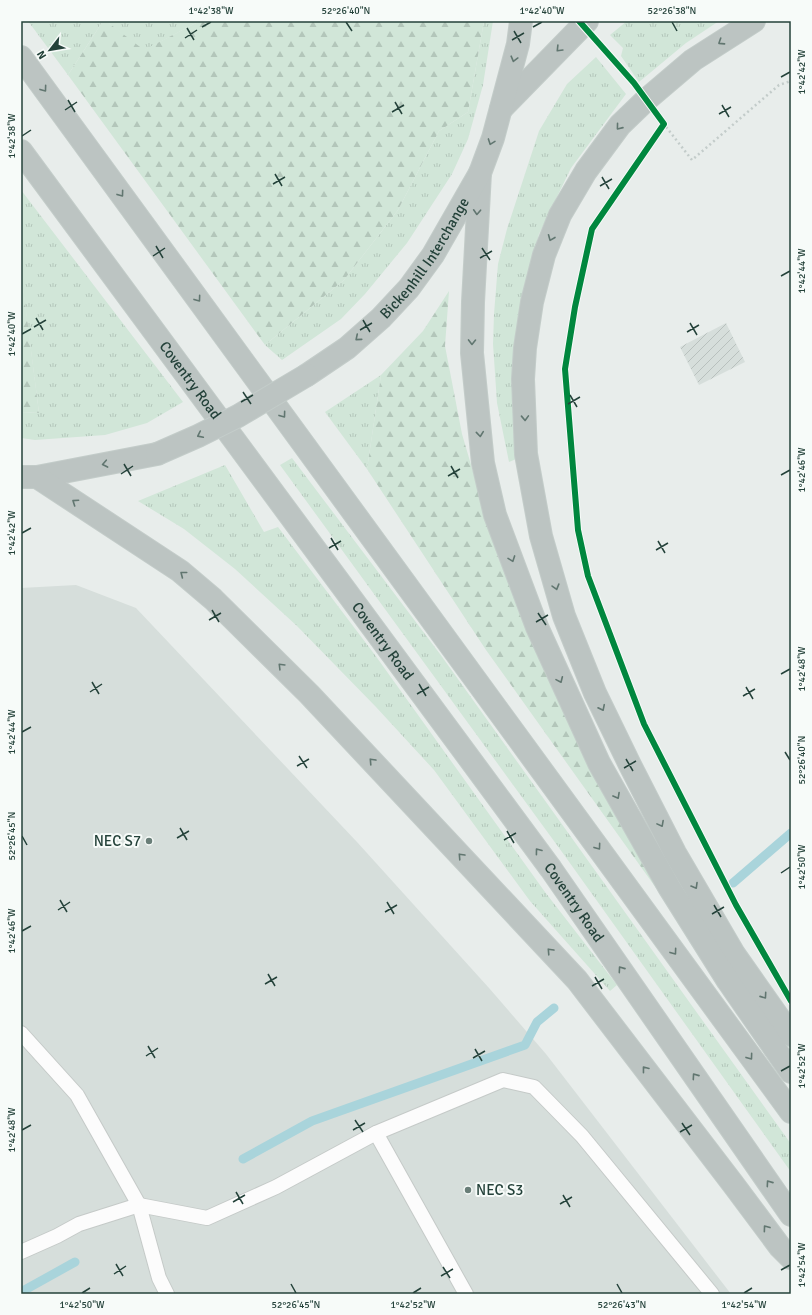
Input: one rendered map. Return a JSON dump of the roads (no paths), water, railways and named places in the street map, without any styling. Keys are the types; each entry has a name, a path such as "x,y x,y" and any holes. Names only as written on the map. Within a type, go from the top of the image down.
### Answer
{"highway":[{"name":"Bickenhill Interchange","path":"29,477 157,454 198,436 238,416 307,375 347,348 381,318 409,288 433,255 480,173 493,138 518,44 521,21"},
{"path":"754,21 693,60 646,100 620,125 586,171 560,216 544,255 532,302 525,348 523,379 526,454 541,536 564,616 595,693 675,853 734,954 791,1035"},
{"path":"500,110 585,22"},
{"path":"21,57 791,1112"},
{"name":"Coventry Road","path":"21,151 552,869 791,1215"},
{"path":"480,173 472,302 472,353 483,463 495,515 537,627 599,763 669,887 728,981 791,1072"},
{"path":"29,477 180,571 213,599 309,694 576,980 733,1184 780,1248 791,1258"}],"lane":[{"path":"21,1034 77,1095 139,1205 159,1278 167,1294"},
{"path":"21,1252 80,1224 139,1205 207,1218 276,1187 376,1134 503,1080 534,1087 582,1136 712,1294"},
{"path":"376,1134 466,1294"}],"waterway":[{"path":"733,883 791,833"},
{"path":"243,1159 312,1121 525,1045 537,1022 554,1008"},
{"path":"21,1292 75,1262"}],"place":[{"name":"NEC S7","path":"149,841"},
{"name":"NEC S3","path":"468,1190"}]}
